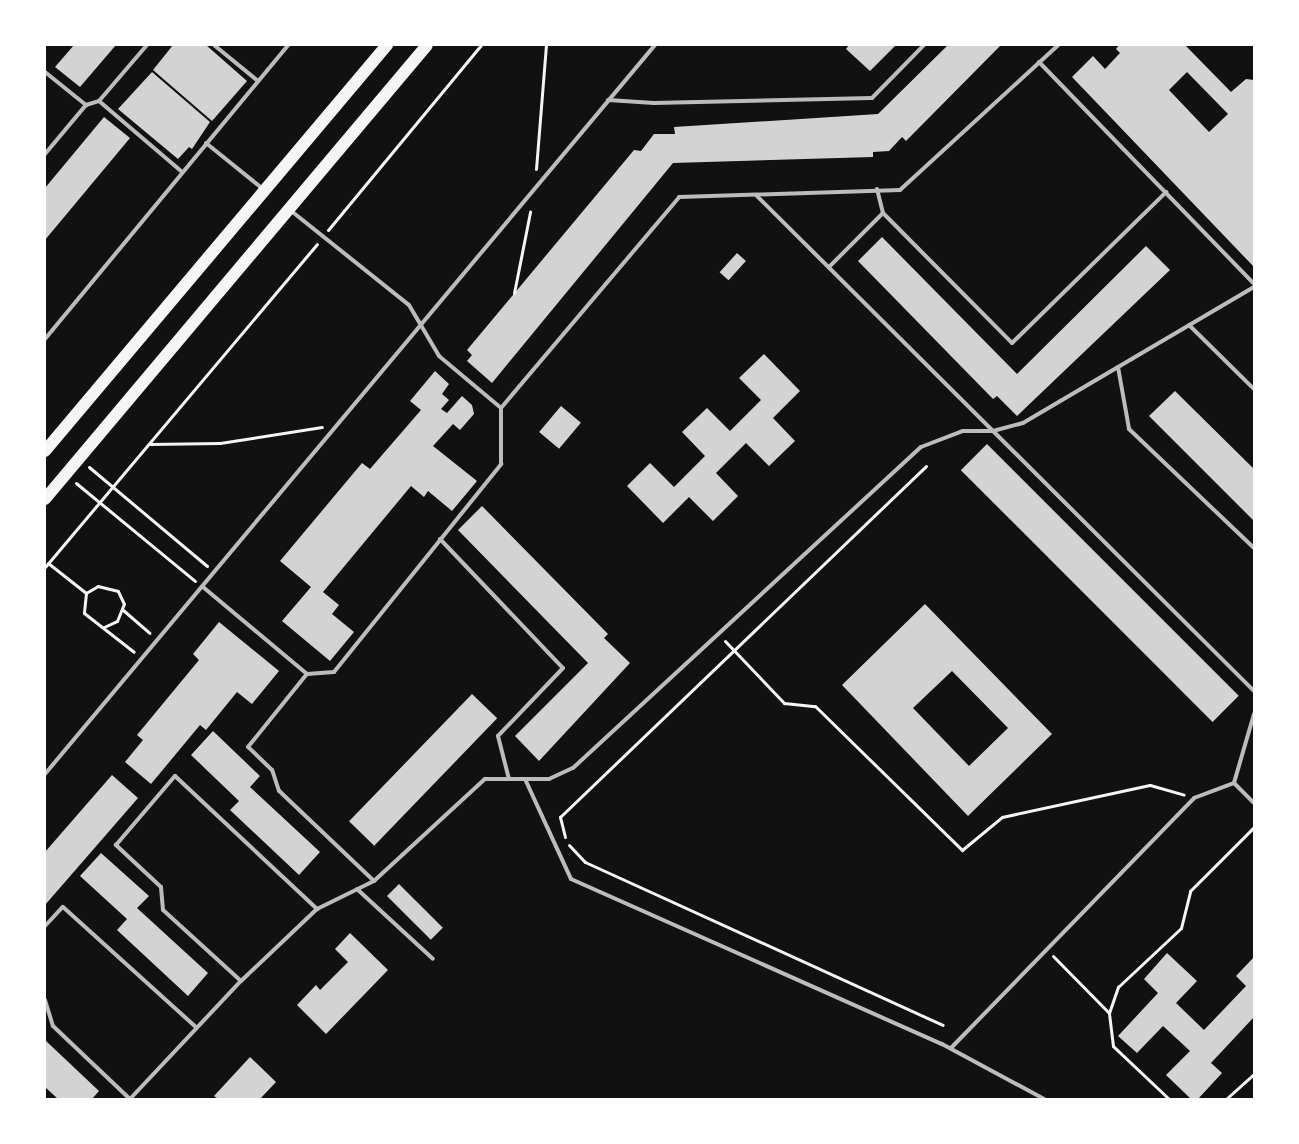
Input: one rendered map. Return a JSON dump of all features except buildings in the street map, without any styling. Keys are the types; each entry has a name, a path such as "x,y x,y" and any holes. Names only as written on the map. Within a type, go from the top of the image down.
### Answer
{"main road":[{"path":"45,451 387,45"},
{"path":"45,499 427,45"}],"lane":[{"path":"45,154 86,105 99,102 147,45"},
{"path":"214,45 258,81"},
{"path":"45,339 288,45"},
{"path":"45,774 159,642 655,45"},
{"path":"608,100 654,103 872,98 924,45"},
{"path":"203,587 307,674 334,672 501,464 501,408 679,197 877,189 900,190 1058,45"},
{"path":"1039,62 1254,284"},
{"path":"45,72 86,105"},
{"path":"99,102 182,172"},
{"path":"206,143 265,191"},
{"path":"877,189 883,213 1012,343 1166,192"},
{"path":"756,194 1254,691"},
{"path":"289,210 410,305 438,356 501,408"},
{"path":"829,267 883,213"},
{"path":"45,1000 53,1026 130,1099 240,981 317,909 374,880 486,779 549,779 573,768 921,447 964,431 993,431 1023,423 1254,288"},
{"path":"1189,325 1254,388"},
{"path":"1118,367 1129,429 1254,548"},
{"path":"440,540 563,668 498,736 509,779"},
{"path":"307,674 248,747 272,770 279,791 374,880"},
{"path":"1234,783 1254,714"},
{"path":"240,981 163,910 161,887 116,845 175,776 317,909"},
{"path":"525,779 571,878 951,1048 1044,1099"},
{"path":"951,1048 1194,798 1234,783"},
{"path":"1234,783 1254,803"},
{"path":"357,889 433,959"},
{"path":"45,925 63,906 196,1027"}],"path":[{"path":"45,567 323,237 480,45"},
{"path":"514,293 535,189 546,45"},
{"path":"149,444 220,444 340,424"},
{"path":"79,458 215,573"},
{"path":"926,466 560,817 567,844 585,862 943,1025"},
{"path":"66,474 203,587"},
{"path":"48,563 86,593"},
{"path":"86,593 98,586 112,587 122,597 123,610 116,622 104,627"},
{"path":"86,593 84,614 92,624 104,627 143,660"},
{"path":"123,610 159,642"},
{"path":"718,634 784,702 815,706 962,850 1002,817 1150,785 1194,798"},
{"path":"1170,1099 1113,1046 1109,1013 1118,987 1181,928 1190,892 1254,827"},
{"path":"1047,950 1109,1013"},
{"path":"1226,1099 1254,1074"}]}
